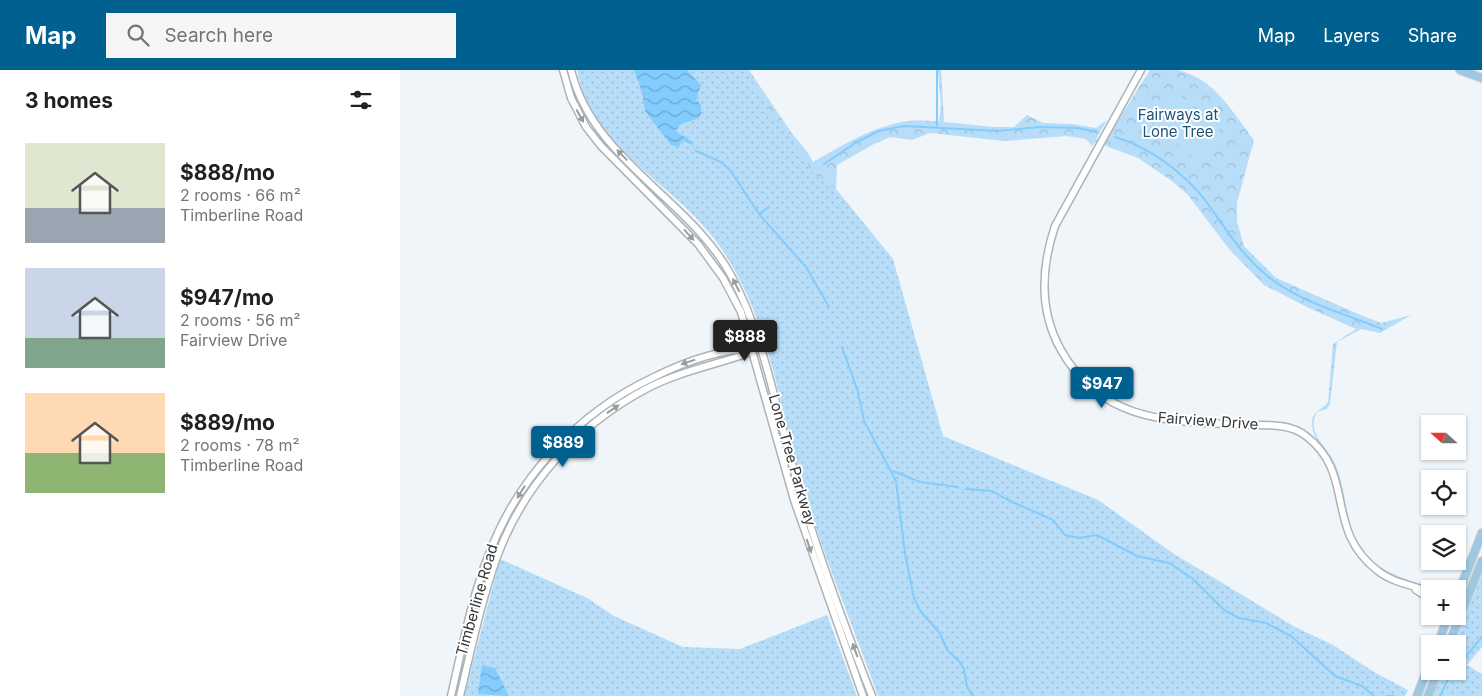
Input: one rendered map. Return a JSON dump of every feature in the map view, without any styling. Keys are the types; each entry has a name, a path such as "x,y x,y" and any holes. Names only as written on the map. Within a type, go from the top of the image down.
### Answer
{"main road":[{"path":"1460,70 1482,78"},
{"path":"1464,580 1482,533"},
{"path":"1453,635 1482,561"},
{"path":"1417,696 1423,680"},
{"path":"1428,696 1434,680"}],"street":[{"name":"Lone Tree Parkway","path":"563,70 577,112 593,136 686,230 723,278 741,312 794,500 863,696"},
{"name":"Lone Tree Parkway","path":"571,70 584,108 599,131 692,225 725,266 748,309 801,498 872,696"},
{"name":"Fairview Drive","path":"1141,70 1055,226 1047,249 1043,287 1049,320 1058,344 1069,364 1088,385 1122,408 1142,416 1172,421 1282,426 1304,434 1328,458 1335,472 1344,524 1359,554 1385,576 1421,593"},
{"name":"Timberline Road","path":"451,696 488,555 507,515 526,484 549,454 593,414 630,388 690,362 738,349 760,347"},
{"name":"Timberline Road","path":"460,696 497,557 523,505 550,466 598,420 644,390 676,376 743,355 752,349"},
{"name":"Fairview Drive","path":"1415,589 1421,590"}],"green space":[{"path":"577,70 746,70 812,163 811,169 836,189 893,259 943,436 1098,500 1174,554 1295,627 1333,645 1374,672 1408,690 1405,696 878,696 812,516 769,355 745,290 728,259 708,231 691,212 612,139 596,119 584,96"},
{"name":"Fairways at Lone Tree","path":"745,70 749,70 813,162 859,137 883,127 908,121 939,121 941,107 938,70 941,70 944,122 1014,127 1027,115 1043,123 1073,124 1096,128 1107,120 1096,139 1105,141 1150,70 1177,70 1202,80 1212,88 1254,140 1237,203 1237,222 1244,246 1276,278 1356,313 1381,323 1411,315 1380,333 1361,329 1337,342 1330,404 1327,409 1317,412 1328,402 1333,344 1356,329 1264,285 1229,249 1188,195 1172,181 1138,158 1095,142 1092,146 1086,139 1067,136 1004,141 930,133 912,140 890,137 837,165 836,189 810,171 805,157 774,118"},
{"path":"1175,91 1226,136 1201,164 1150,119"},
{"name":"Fairways at Lone Tree","path":"1317,412 1314,420 1316,434 1336,466 1350,524 1359,545 1366,555 1380,567 1397,576 1421,585 1421,587 1381,569 1358,549 1347,524 1341,487 1336,472 1313,431 1312,420"},
{"path":"500,559 587,598 614,616 683,647 740,649 827,615 857,696 464,696"},
{"path":"1482,575 1482,647 1467,665 1482,674 1482,696 1432,696 1438,680 1466,680 1466,635 1458,635 1462,625 1466,625 1466,614"}],"water":[{"path":"634,70 687,70 701,85 696,99 701,105 701,115 695,120 684,123 676,131 691,141 697,153 692,145 682,140 679,147 671,145 645,111 642,92"},
{"path":"482,665 495,668 509,696 478,694"}],"waterway":[{"path":"937,70 937,126"},
{"path":"824,164 857,142 879,131 904,126 998,131 1040,127 1078,128 1096,132"},
{"path":"1115,137 1128,141 1153,154 1176,170 1205,200 1233,239 1256,266 1278,284 1321,306 1382,329"},
{"path":"696,151 721,162 730,170 759,214 806,267 829,307"},
{"path":"759,214 769,207"},
{"path":"842,347 858,392 864,421 896,481 905,553 914,598 921,612 939,632 948,651 959,661 964,669 967,687 973,696"},
{"path":"893,471 920,482 958,487"},
{"path":"966,489 992,491 1053,520 1065,535 1079,538 1097,535 1137,556 1169,563 1193,579 1224,610 1239,618 1266,623 1291,636 1335,676 1362,686 1374,696"},
{"path":"1466,656 1482,637"},
{"path":"1440,696 1448,680"},
{"path":"1387,696 1393,696"}]}
